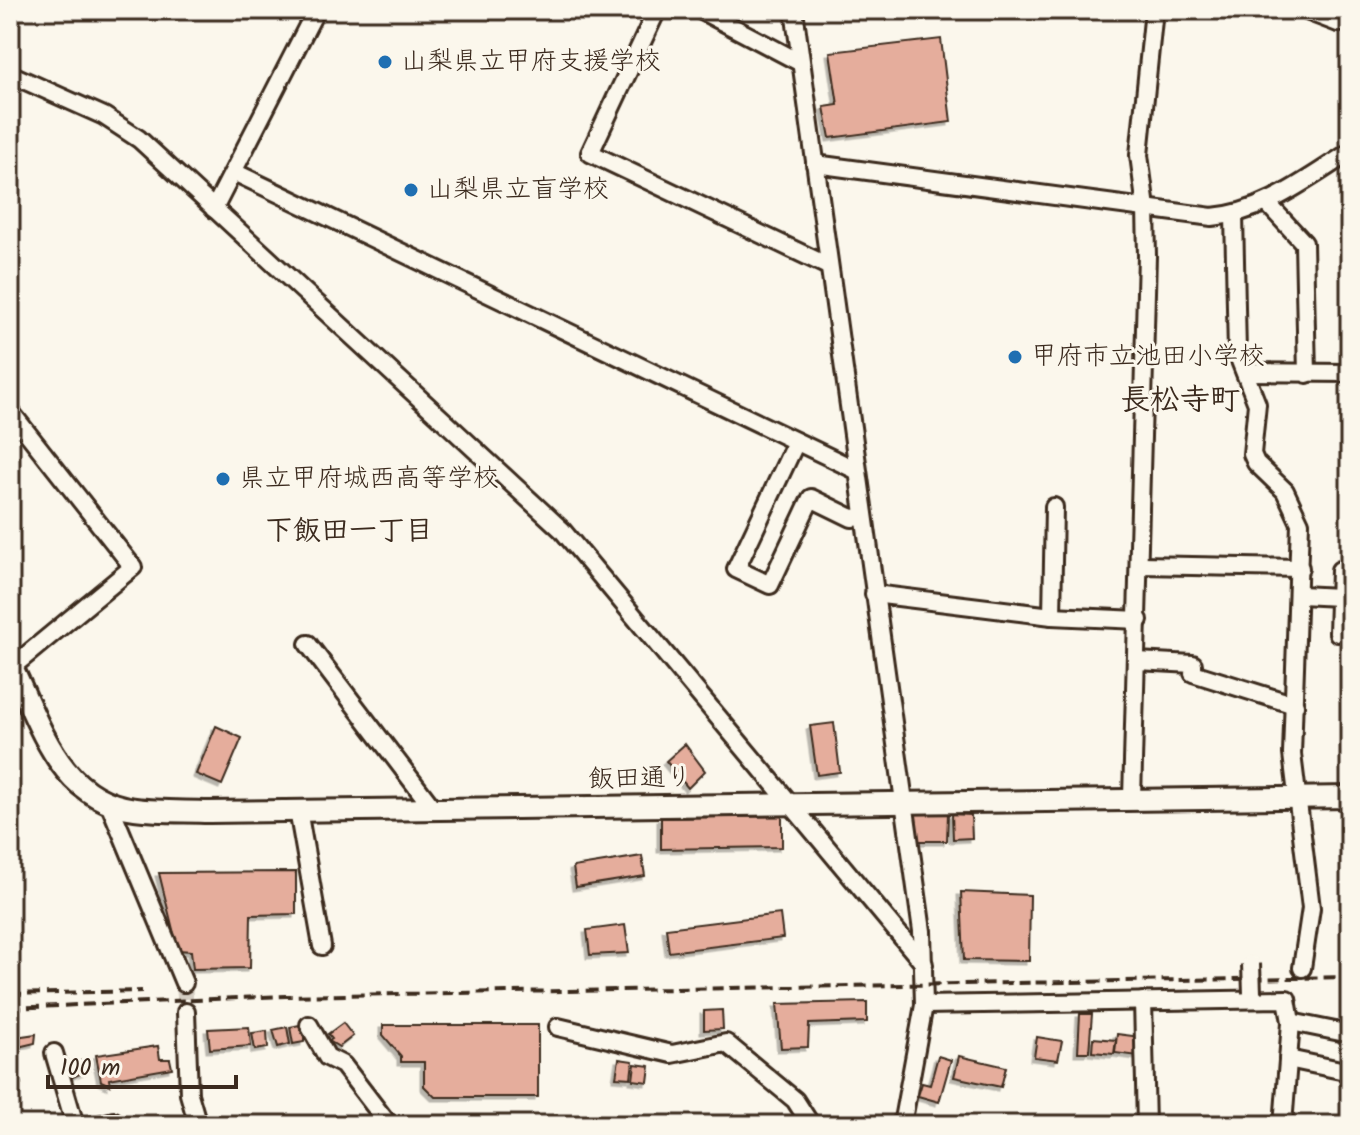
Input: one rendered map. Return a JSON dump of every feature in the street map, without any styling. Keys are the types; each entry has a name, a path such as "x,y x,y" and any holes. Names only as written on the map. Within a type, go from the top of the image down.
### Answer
{"main road":[{"name":"飯田通り","path":"11,665 53,755 67,776 84,791 109,803 134,809 298,810 1350,797"}],"street":[{"path":"214,209 236,173 316,10"},
{"path":"657,10 590,153 828,266"},
{"path":"700,10 801,63"},
{"path":"794,10 924,964 924,1005 902,1125"},
{"path":"1132,798 1141,565 1146,208 1139,155 1154,10"},
{"path":"1304,10 1338,23 1350,22"},
{"path":"10,74 123,126 562,530 786,803 924,964"},
{"path":"815,164 1212,217 1234,215 1267,203 1350,152"},
{"path":"236,173 856,470"},
{"path":"1267,203 1304,243 1307,374"},
{"path":"1234,215 1237,353 1257,404 1252,454 1295,508 1300,523 1300,595 1292,754 1311,908 1302,968"},
{"path":"1245,372 1350,373"},
{"path":"10,411 133,567 11,665"},
{"path":"796,442 736,569 770,585 811,498 852,518 863,517"},
{"path":"1052,616 1054,507"},
{"path":"1141,565 1300,568"},
{"path":"1338,633 1340,570"},
{"path":"874,594 1052,616 1139,620"},
{"path":"1300,595 1339,597"},
{"path":"308,644 432,807"},
{"path":"1137,661 1193,664 1193,673 1295,705"},
{"path":"109,803 184,983"},
{"path":"298,810 322,946"},
{"path":"1251,964 1252,993"},
{"path":"924,1005 1287,999 1291,1022 1283,1125"},
{"path":"1143,1001 1146,1125"},
{"path":"186,1012 189,1094 198,1125"},
{"path":"1291,1022 1350,1034"},
{"path":"309,1025 327,1057 343,1065 389,1125"},
{"path":"558,1027 672,1054 726,1043 795,1100 811,1125"},
{"path":"54,1053 75,1125"},
{"path":"1288,1059 1350,1072"},
{"path":"99,1125 114,1121 118,1125"}],"building":[{"path":"941,39 951,122 830,138 824,107 838,105 830,52"},
{"path":"834,723 840,772 817,775 810,726"},
{"path":"216,726 242,738 222,785 196,774"},
{"path":"685,744 705,771 688,788 666,761"},
{"path":"915,812 948,813 947,841 915,841"},
{"path":"952,814 971,815 972,838 953,839"},
{"path":"782,816 782,847 661,849 661,818"},
{"path":"642,856 645,876 576,887 573,867"},
{"path":"296,872 296,914 251,915 250,968 193,969 191,951 178,950 159,873"},
{"path":"961,892 1030,895 1029,961 964,960"},
{"path":"780,914 783,938 669,952 666,928"},
{"path":"625,925 629,953 590,955 587,930"},
{"path":"867,1002 867,1022 809,1024 808,1047 781,1048 777,1004"},
{"path":"722,1010 723,1029 704,1030 704,1011"},
{"path":"1080,1014 1092,1014 1089,1052 1078,1052"},
{"path":"343,1023 353,1036 339,1047 329,1041 332,1039 328,1034"},
{"path":"304,1024 304,1042 293,1044 290,1027"},
{"path":"383,1025 538,1025 538,1097 435,1097 424,1086 424,1062 401,1062 401,1056 383,1035"},
{"path":"249,1027 251,1046 210,1049 208,1029"},
{"path":"287,1027 290,1044 278,1047 273,1030"},
{"path":"267,1031 268,1048 255,1050 252,1033"},
{"path":"36,1034 35,1043 18,1047 15,1037"},
{"path":"1117,1034 1141,1037 1138,1056 1115,1053"},
{"path":"1037,1037 1062,1041 1058,1060 1034,1057"},
{"path":"1093,1038 1116,1040 1114,1054 1092,1052"},
{"path":"158,1046 160,1059 170,1059 172,1068 109,1079 110,1085 101,1081 96,1055"},
{"path":"10,1049 21,1084 10,1087"},
{"path":"938,1056 951,1060 939,1102 918,1096 922,1083 930,1085"},
{"path":"959,1056 1006,1067 1001,1087 954,1077"},
{"path":"619,1059 633,1061 631,1078 616,1077"},
{"path":"87,1060 89,1070 73,1077 71,1070 76,1069 74,1062"},
{"path":"635,1064 650,1066 648,1082 633,1080"}],"tunnel":[{"path":"184,983 186,1012"}],"railway":[{"path":"10,1008 285,996 1350,977"},
{"path":"10,994 142,991"}],"place":[{"name":"山梨県立甲府支援学校","path":"385,62"},
{"name":"山梨県立盲学校","path":"411,190"},
{"name":"甲府市立池田小学校","path":"1015,357"},
{"name":"県立甲府城西高等学校","path":"223,479"}],"district":[{"name":"長松寺町","path":"1180,401"},
{"name":"下飯田一丁目","path":"349,531"}]}
